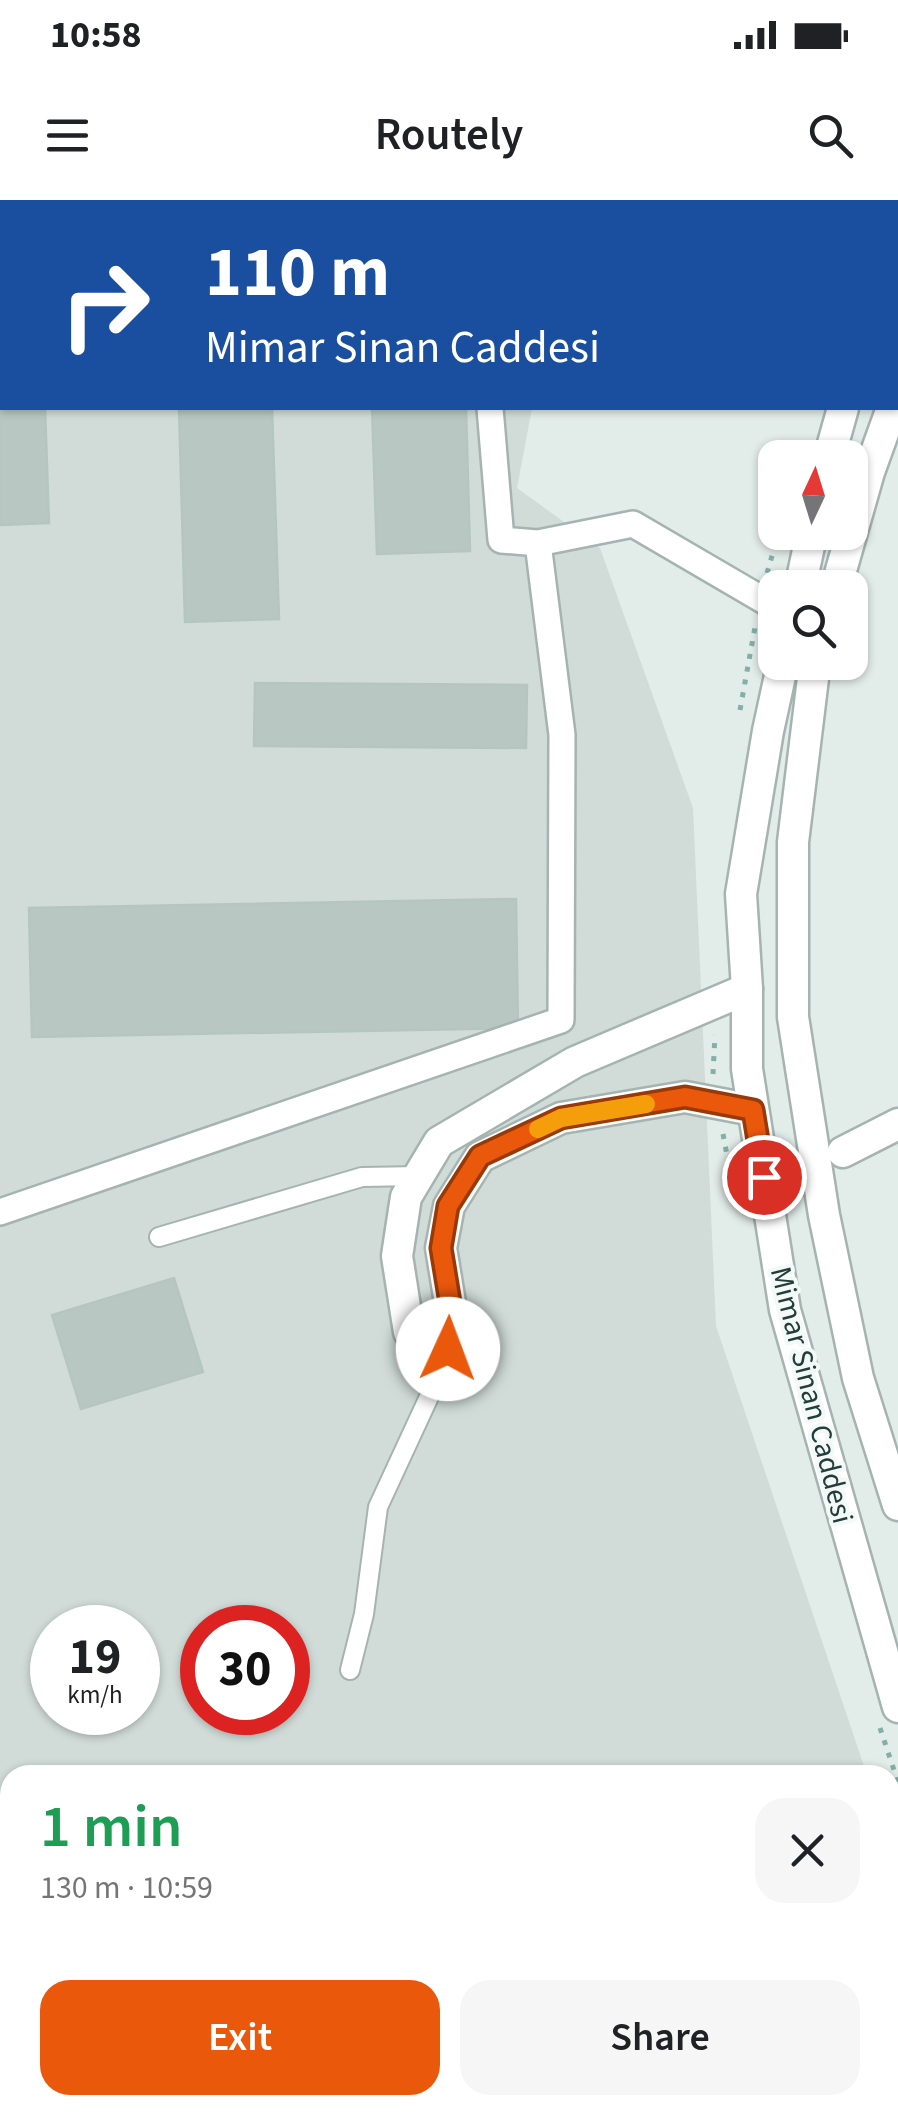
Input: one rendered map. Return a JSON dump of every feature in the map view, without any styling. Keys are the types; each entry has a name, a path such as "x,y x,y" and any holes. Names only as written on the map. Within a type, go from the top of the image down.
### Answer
{"street":[{"path":"490,410 501,540 538,543 632,524 758,597"},
{"path":"834,440 842,410"},
{"path":"841,570 891,410"},
{"path":"0,1212 561,1020 562,735 538,543"},
{"name":"Mimar Sinan Caddesi","path":"779,680 741,894 747,989 746,1070 785,1310 898,1706"},
{"name":"Mimar Sinan Caddesi","path":"813,680 792,842 793,1018 824,1215 858,1378 898,1505"},
{"path":"441,1371 409,1332 398,1256 406,1198 439,1142 575,1062 747,989"},
{"path":"441,1371 454,1327 441,1248 448,1206 480,1156 561,1118 685,1097 753,1110"},
{"path":"843,1152 898,1124"}],"lane":[{"path":"159,1237 362,1177 419,1176"},
{"path":"350,1670 364,1614 378,1507 441,1371"}],"shaded area":[{"path":"0,410 532,410 517,488 600,548 693,808 716,1326 864,1765 0,1765"}],"building":[{"path":"0,410 45,410 49,523 0,525"},
{"path":"179,410 272,410 279,619 185,622"},
{"path":"372,410 466,410 470,551 377,554"},
{"path":"255,683 527,685 526,748 254,746"},
{"path":"516,899 518,1028 32,1037 29,908"},
{"path":"174,1278 203,1372 81,1409 52,1315"}],"slow traffic":[{"path":"538,1129 561,1118 646,1104"}],"route":[{"path":"448,1349 454,1327 441,1248 448,1206 480,1156 561,1118 685,1097 753,1110 764,1177"}]}
